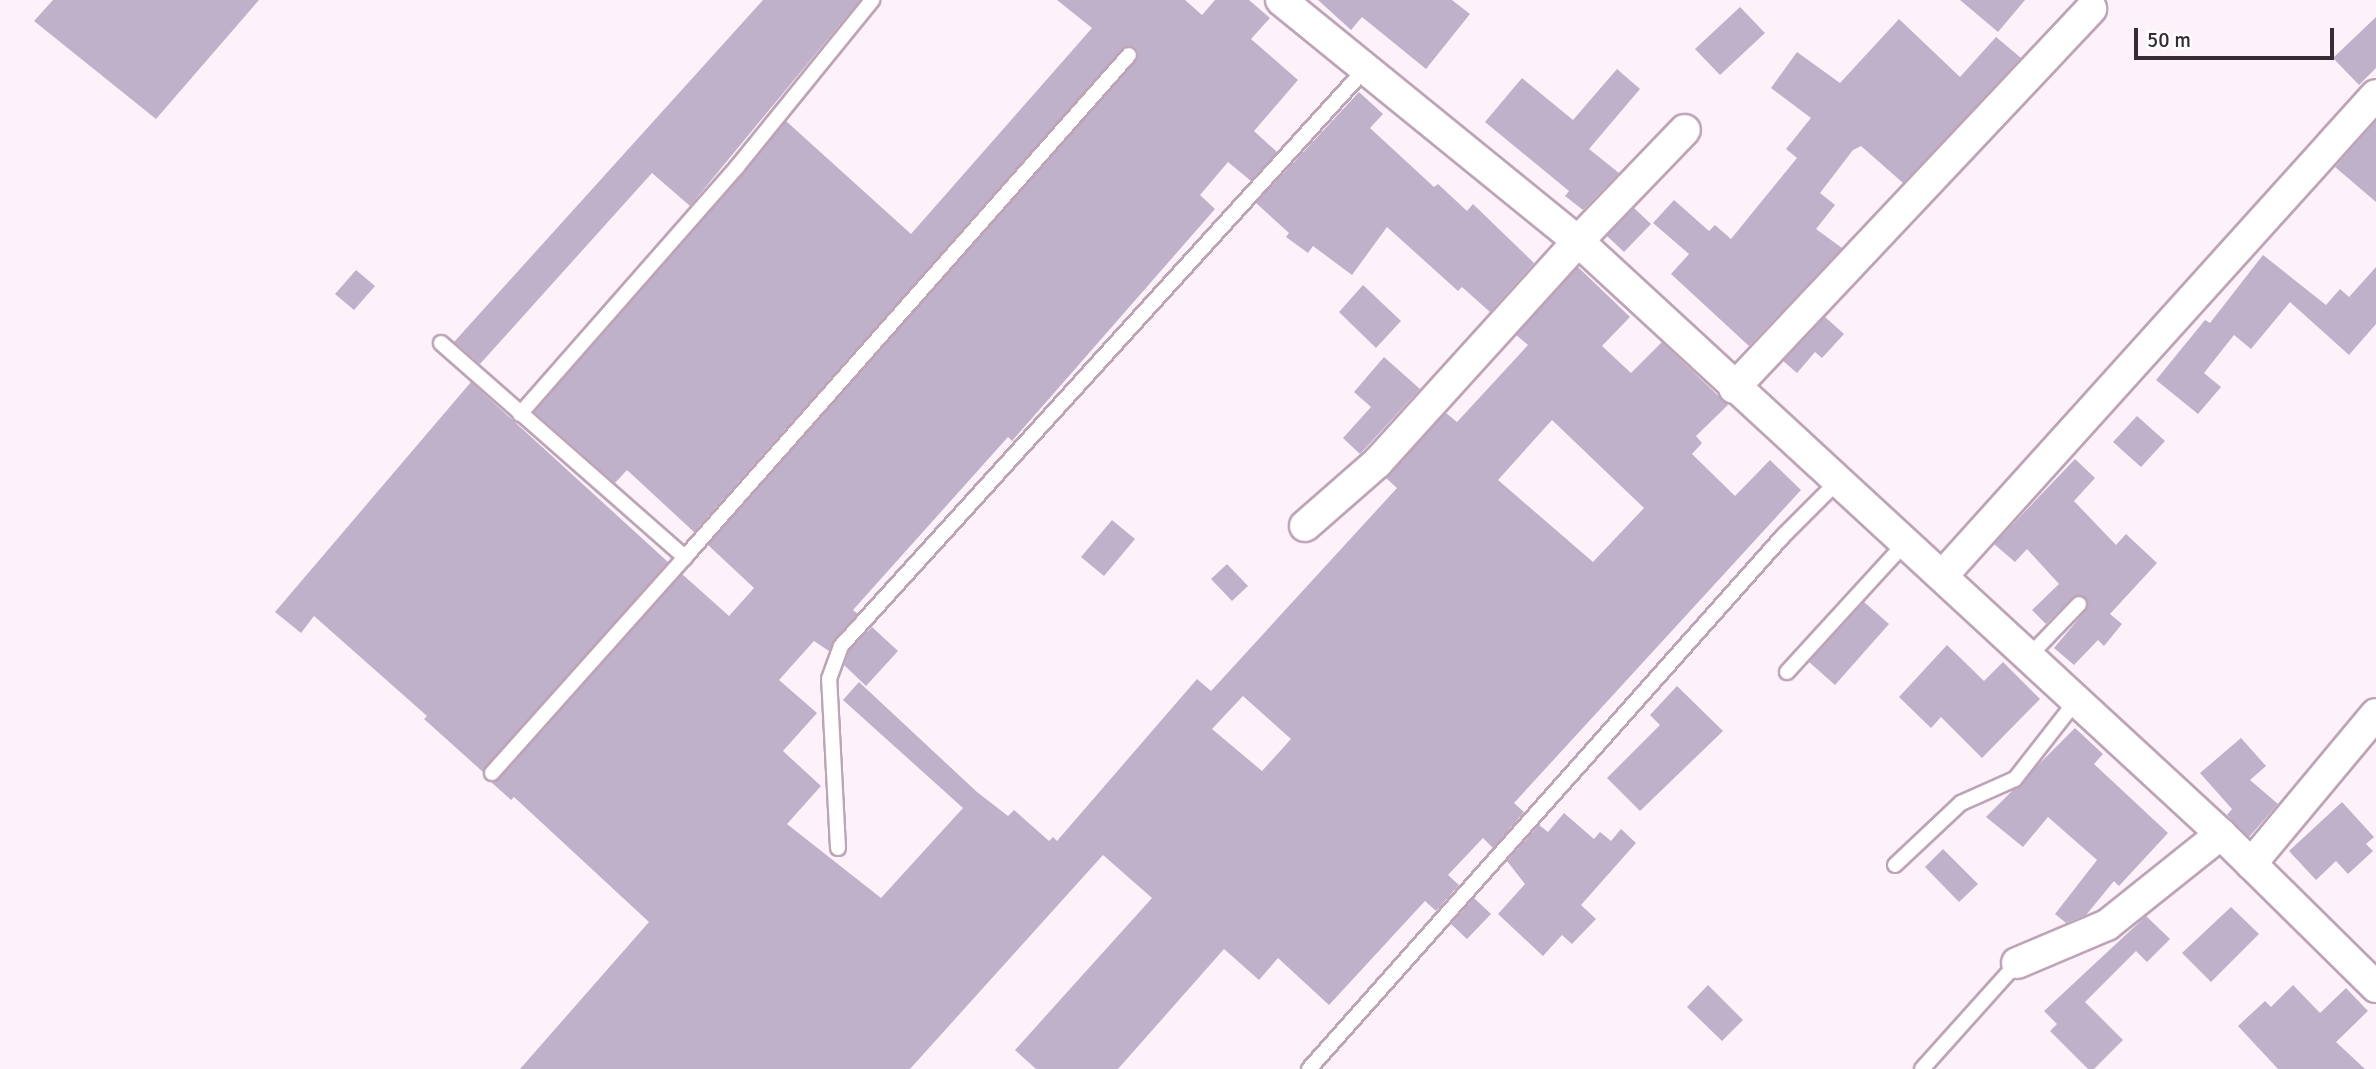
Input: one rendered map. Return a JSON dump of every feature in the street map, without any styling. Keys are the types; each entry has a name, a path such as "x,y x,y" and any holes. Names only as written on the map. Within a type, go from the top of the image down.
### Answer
{"street":[{"path":"1281,0 1368,66 1577,241 1734,388 1907,541 2221,834 2376,988"},
{"path":"1734,388 2091,9"},
{"path":"1943,575 2376,95"},
{"path":"1305,526 1377,463 1577,241 1685,130"},
{"path":"2251,864 2376,714"},
{"path":"2017,963 2049,945 2086,936 2107,925 2221,834"}],"lane":[{"path":"520,414 737,167 872,0"},
{"path":"492,773 1129,55"},
{"path":"838,848 830,679 841,646 1368,66"},
{"path":"441,343 685,557"},
{"path":"1309,1069 1783,536 1839,480"},
{"path":"1787,672 1907,541"},
{"path":"2029,656 2079,604"},
{"path":"1895,865 1961,803 2015,779 2076,701"},
{"path":"1922,1069 2017,963"}],"building":[{"path":"53,0 259,0 156,119 34,21"},
{"path":"763,0 860,0 690,206 652,173 480,364 454,342"},
{"path":"1057,0 1185,0 1202,15 1215,0 1249,0 1270,18 1251,39 1298,80 1254,131 1277,152 1251,181 1228,162 1200,195 1215,209 1012,441 1008,437 853,610 858,614 829,651 814,641 779,680 817,713 783,751 821,786 787,824 881,898 963,808 843,700 859,682 977,792 1008,816 1014,810 1049,841 1053,837 1057,841 1197,679 1211,691 1397,488 1386,478 1446,413 1457,422 1528,345 1516,335 1578,267 1630,317 1602,346 1631,373 1662,342 1728,405 1696,436 1702,443 1692,454 1735,496 1770,460 1801,490 1514,803 1524,812 1493,848 1483,838 1448,875 1459,885 1436,911 1425,901 1329,1005 1278,958 1259,980 1224,949 1118,1069 1036,1069 1015,1050 1152,898 1103,855 910,1069 520,1069 649,922 514,797 511,800 491,782 499,779 682,574 729,616 754,588 708,545 1136,61 1138,51 1130,46 1122,49 694,532 627,470 615,483 534,412 786,121 911,234 1092,28","holes":["1552,420 1644,508 1593,562 1498,480","1243,696 1291,739 1262,771 1212,729"]},
{"path":"1318,0 1452,0 1470,14 1426,69 1362,17 1351,30"},
{"path":"1960,0 2025,0 1998,32"},
{"path":"1740,7 1765,33 1720,75 1695,49"},
{"path":"2376,17 2376,68 2359,85 2333,58"},
{"path":"1899,19 1960,77 1996,37 2021,58 1903,183 1861,146 1853,150 1820,193 1835,205 1816,229 1842,248 1749,346 1671,274 1689,254 1653,223 1674,200 1709,231 1715,225 1731,239 1797,158 1786,149 1811,118 1771,88 1797,52 1840,83"},
{"path":"1617,69 1640,89 1589,149 1619,173 1583,210 1565,196 1569,191 1485,122 1522,78 1573,120"},
{"path":"1359,92 1383,114 1370,128 1434,187 1438,184 1467,211 1473,204 1534,263 1490,312 1462,287 1458,291 1387,227 1352,275 1313,246 1308,253 1286,237 1289,233 1256,203"},
{"path":"2376,121 2376,202 2335,167"},
{"path":"1634,208 1651,224 1624,252 1607,236"},
{"path":"2263,255 2326,305 2340,289 2349,297 2376,267 2376,324 2349,355 2290,302 2251,349 2234,335 2204,373 2221,387 2198,414 2156,380 2205,320 2210,323"},
{"path":"356,270 375,286 354,310 335,294"},
{"path":"1363,285 1401,321 1376,348 1339,312"},
{"path":"1825,317 1844,334 1822,358 1815,352 1797,373 1783,361"},
{"path":"1384,357 1420,389 1360,454 1343,438 1371,407 1354,392"},
{"path":"471,382 668,562 483,772 424,719 427,716 314,616 301,633 275,612"},
{"path":"2137,416 2165,441 2141,467 2113,442"},
{"path":"2075,459 2095,478 2074,501 2116,545 2126,534 2157,563 2110,614 2122,624 2104,646 2098,640 2074,665 2054,648 2086,610 2086,598 2073,597 2046,624 2032,610 2059,584 2027,549 2015,562 1994,544"},
{"path":"1112,520 1135,539 1104,576 1081,557"},
{"path":"1227,564 1248,586 1232,601 1211,579"},
{"path":"1864,602 1889,624 1835,685 1809,662"},
{"path":"872,627 898,651 866,686 844,665 849,651"},
{"path":"1947,645 1984,681 2003,662 2040,699 1982,758 1941,717 1931,728 1899,697"},
{"path":"1677,686 1723,731 1640,811 1607,778 1660,725 1650,715"},
{"path":"2075,728 2103,754 2094,764 2168,833 2119,886 2114,881 2086,915 2066,923 2055,914 2097,860 2048,817 2023,847 1986,817"},
{"path":"2241,738 2266,766 2250,780 2278,804 2249,837 2227,815 2232,809 2200,773"},
{"path":"2342,802 2374,837 2366,844 2373,851 2348,874 2336,861 2316,880 2289,851"},
{"path":"1564,813 1594,839 1600,832 1611,841 1621,829 1636,843 1581,905 1596,919 1572,944 1562,935 1543,956 1498,914 1525,884 1507,861 1539,825 1548,832"},
{"path":"1943,849 1978,884 1959,902 1925,867"},
{"path":"1474,898 1491,914 1467,939 1451,924"},
{"path":"2231,907 2259,934 2211,982 2182,953"},
{"path":"2146,916 2170,939 2147,962 2136,951 2085,1002 2123,1040 2094,1069 2088,1069 2050,1031 2057,1024 2044,1011"},
{"path":"1708,985 1743,1020 1722,1041 1687,1007"},
{"path":"2293,985 2320,1013 2346,988 2368,1011 2336,1042 2365,1069 2278,1069 2238,1026 2265,1001 2271,1007"}]}
